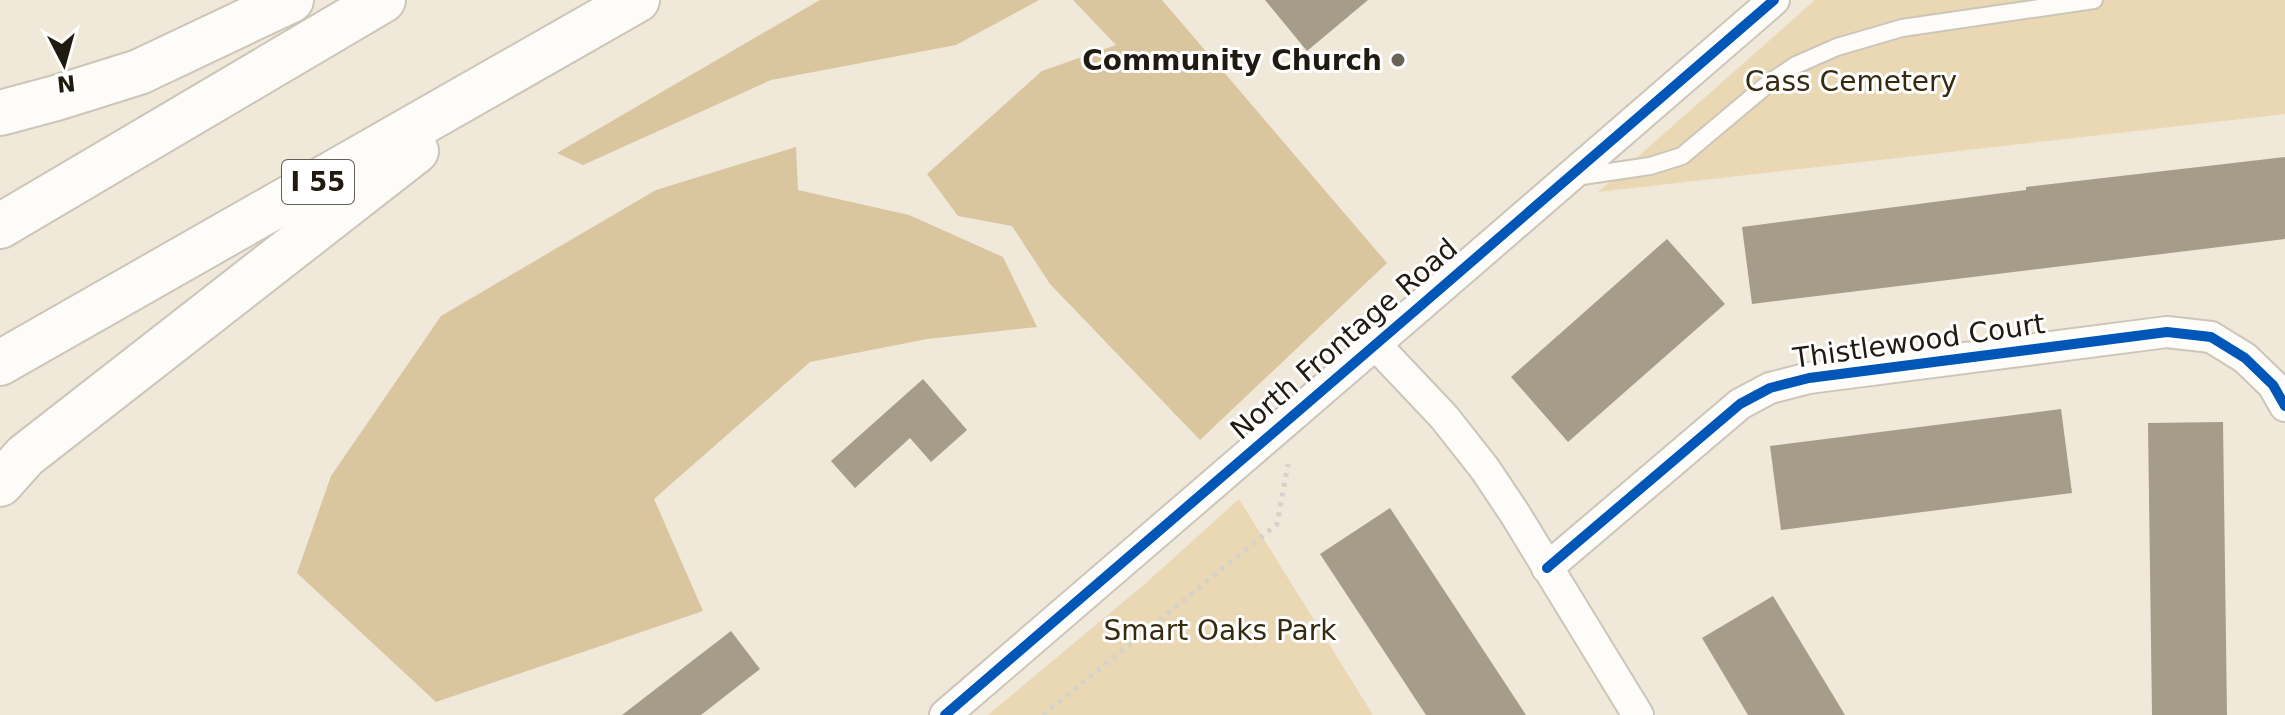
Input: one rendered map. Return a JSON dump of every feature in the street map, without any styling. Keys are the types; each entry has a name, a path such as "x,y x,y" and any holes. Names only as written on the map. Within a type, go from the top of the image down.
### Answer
{"highway":[{"path":"0,113 139,72 291,0"},
{"path":"0,226 383,0"},
{"name":"I 55","path":"0,363 637,0"},
{"path":"0,484 25,456 528,62"}],"street":[{"name":"North Frontage Road","path":"945,715 1774,0"},
{"name":"Thistlewood Court","path":"1547,568 1740,404 1770,388 1809,378 2167,332 2211,337 2245,358 2273,385 2285,406"},
{"path":"1375,344 1444,417 1485,469 1638,715"}],"lane":[{"path":"1571,177 1650,166 1682,156 1769,83 1796,65 1837,47 1902,28 2094,0"}],"path":[{"path":"1043,715 1277,524 1293,414"}],"green space":[{"name":"Cass Cemetery","path":"1815,0 2285,0 2285,114 1598,192"},
{"name":"Smart Oaks Park","path":"1239,499 1373,715 988,715 1146,583"}],"shaded area":[{"path":"820,0 1039,0 956,45 771,80 583,165 557,153"},
{"path":"1073,0 1162,0 1387,263 1200,440 1050,284 1012,226 958,216 927,174 1042,71 1116,45"},
{"path":"796,147 798,190 909,215 1003,257 1037,327 927,339 810,362 654,499 703,611 436,702 297,573 331,476 441,316 656,190"}],"building":[{"path":"1265,0 1368,0 1307,51"},
{"path":"2285,157 2285,239 1752,304 1742,227 2026,190 2026,187"},
{"path":"1667,239 1725,304 1568,442 1511,377"},
{"path":"923,379 967,430 931,462 910,438 855,488 831,461"},
{"path":"2061,409 2072,493 1781,530 1770,446"},
{"path":"2223,422 2227,715 2152,715 2148,423"},
{"path":"1390,508 1526,715 1426,715 1320,554"},
{"path":"1773,596 1845,715 1748,715 1702,638"},
{"path":"731,631 760,669 701,715 622,715"}],"cycle path":[{"path":"945,715 1774,0"},
{"path":"1547,568 1740,404 1770,388 1809,378 2167,332 2211,337 2245,358 2273,385 2285,406"}],"place":[{"name":"Community Church","path":"1398,60"}]}
